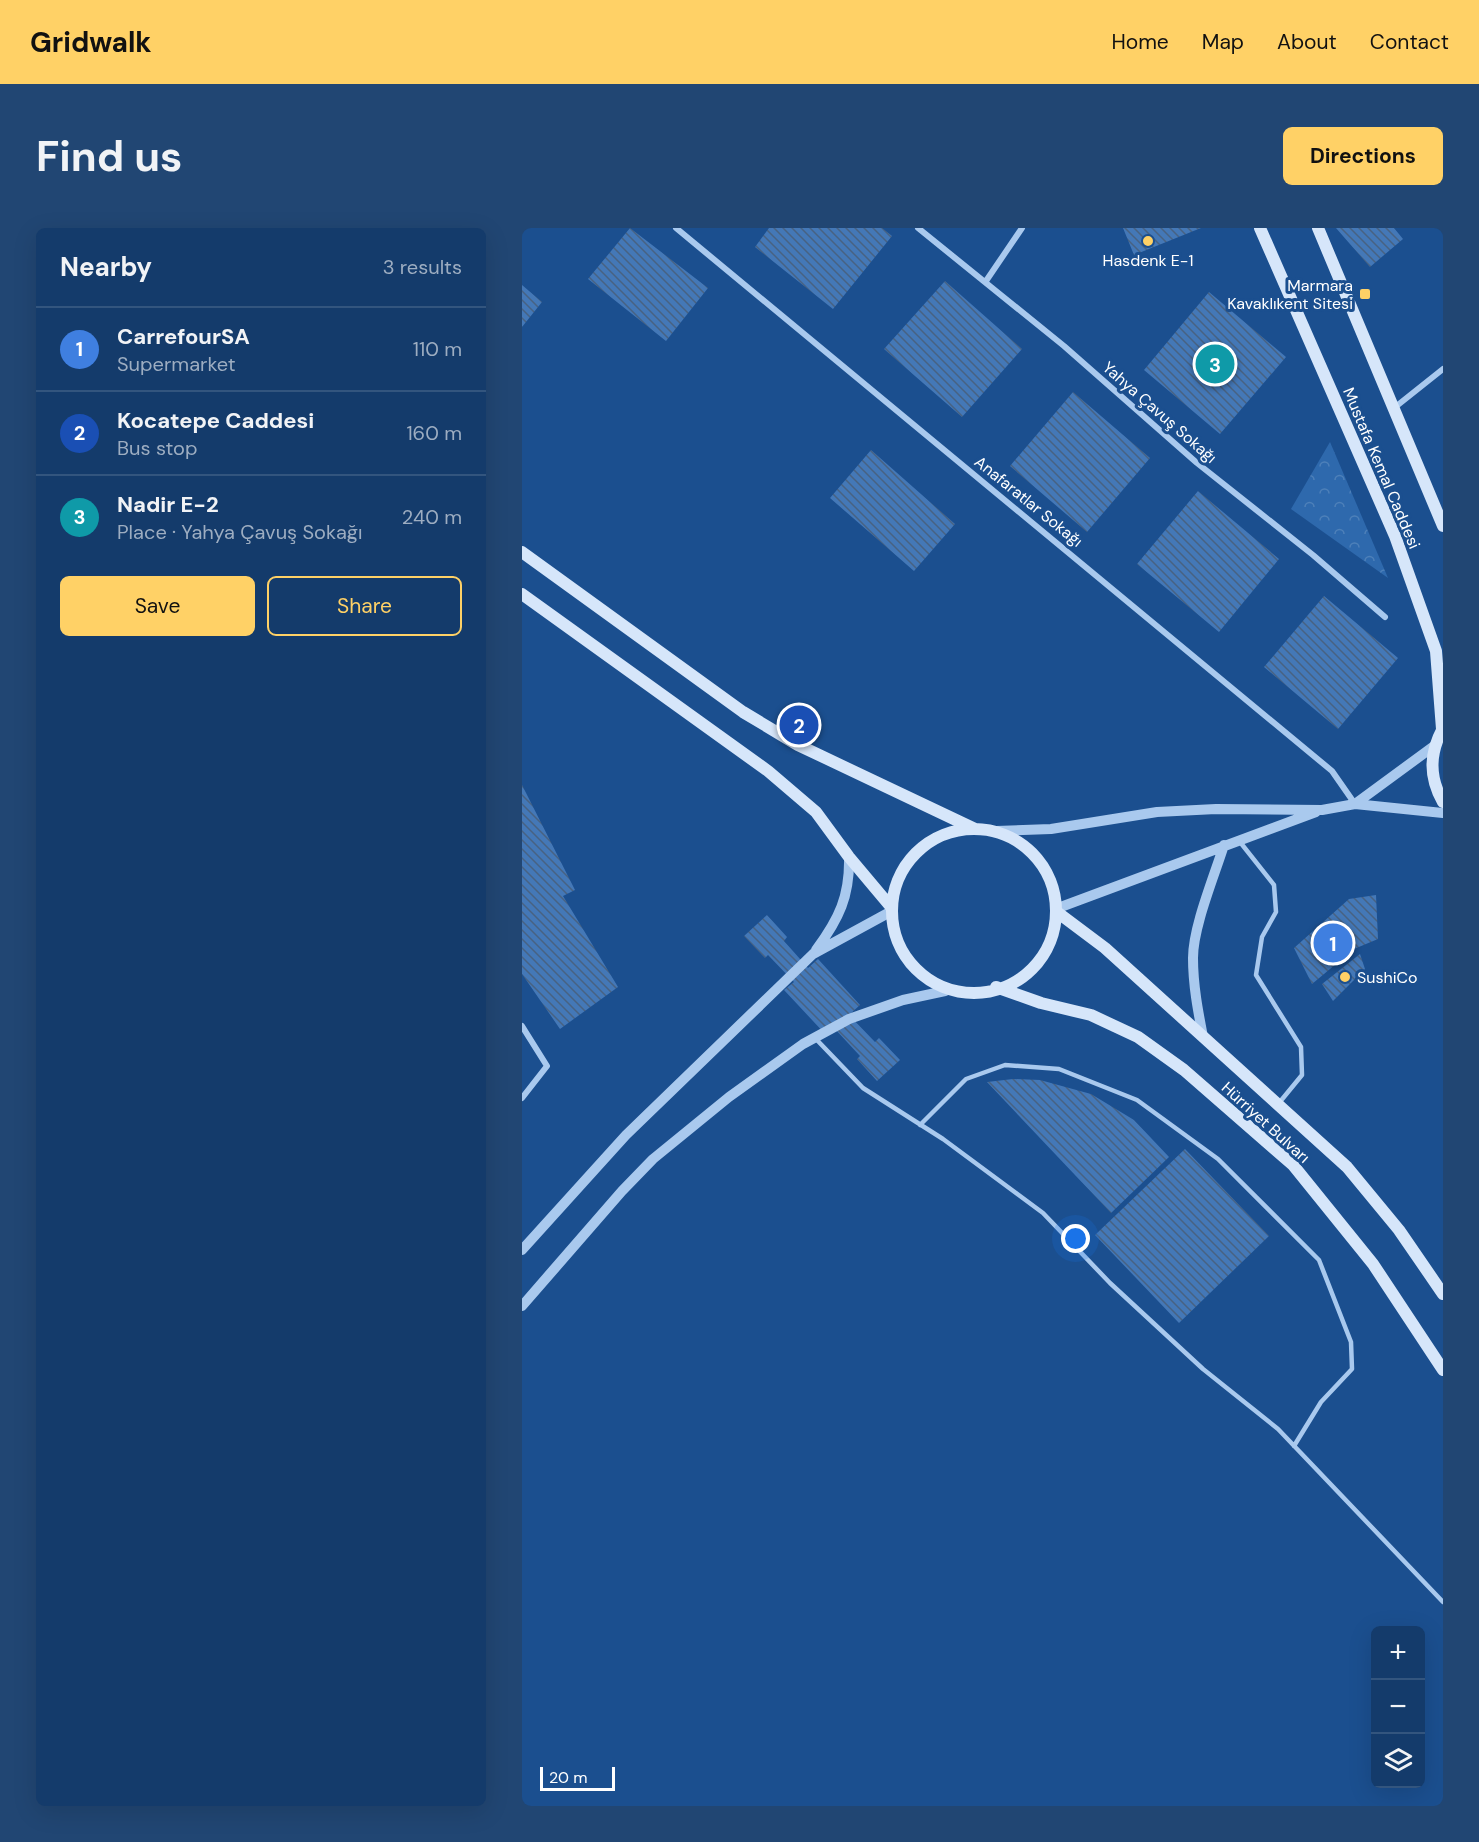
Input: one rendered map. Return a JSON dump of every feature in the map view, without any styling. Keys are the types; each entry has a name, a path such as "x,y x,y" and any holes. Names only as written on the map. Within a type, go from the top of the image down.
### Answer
{"main road":[{"name":"Mustafa Kemal Caddesi","path":"1260,228 1402,556 1436,651 1443,729"},
{"name":"Mustafa Kemal Caddesi","path":"1318,228 1443,526"},
{"path":"522,552 752,717 798,746 975,829"},
{"path":"522,594 768,771 816,812 890,910"},
{"path":"1443,729 1434,746 1431,765 1434,784 1443,802"},
{"path":"975,829 996,831 1016,838 1040,859 1054,887 1057,910 1055,929 1047,949 1034,966 1016,979 996,987 973,991 945,991 926,981 909,966 898,950 892,932 890,910 901,875 912,860 935,841 954,832 975,829"},
{"name":"Hürriyet Bulvarı","path":"1057,910 1105,948 1279,1103 1347,1167 1399,1230 1443,1294"},
{"name":"Hürriyet Bulvarı","path":"996,987 1041,1003 1091,1015 1138,1037 1184,1070 1293,1165 1373,1264 1443,1371"}],"street":[{"name":"Anafaratlar Sokağı","path":"676,228 1332,771 1355,804"},
{"name":"Yahya Çavuş Sokağı","path":"918,228 986,281 1064,346 1197,464 1314,555 1385,617"},
{"path":"986,281 1022,228"},
{"path":"1394,408 1443,369"},
{"path":"1355,804 1434,746"},
{"path":"1057,910 1224,845 1322,810 1355,804 1443,813"},
{"path":"996,831 1052,829 1156,812 1322,810"},
{"path":"1203,1037 1196,1002 1193,956 1203,912 1224,845"},
{"path":"522,1250 586,1176 626,1135 813,954 836,922 850,881 849,857"},
{"path":"813,954 890,910"},
{"path":"522,1306 622,1191 653,1159 729,1097 815,1038 849,1019 903,1000 945,991"},
{"path":"522,1026 547,1066 522,1098"}],"lane":[{"path":"1239,840 1274,885 1276,912 1262,937 1256,975 1300,1047 1302,1075 1279,1103"},
{"path":"815,1038 863,1088 920,1125 1043,1213 1110,1282 1203,1369 1278,1429 1443,1602"},
{"path":"920,1125 966,1079 1005,1065 1059,1069 1137,1100 1218,1159 1319,1260 1351,1342 1352,1369 1321,1401 1294,1446"}],"green space":[{"path":"1330,442 1388,578 1291,509"}],"building":[{"path":"630,228 708,288 666,341 588,279"},
{"path":"769,228 882,228 892,236 833,309 755,247"},
{"name":"Hasdenk E-1","path":"1123,228 1201,228 1134,255"},
{"path":"1336,228 1394,228 1403,239 1370,267"},
{"path":"945,281 1022,349 962,417 884,349"},
{"path":"522,285 542,302 522,327"},
{"path":"1209,292 1286,357 1220,434 1144,370"},
{"path":"1073,392 1150,458 1087,532 1010,466"},
{"path":"871,450 955,524 914,571 830,498"},
{"path":"1198,491 1279,559 1219,632 1137,564"},
{"path":"1324,596 1398,658 1338,729 1264,667"},
{"path":"522,785 575,890 563,896 618,987 560,1029 522,974"},
{"path":"1376,895 1378,939 1354,949 1312,984 1294,948 1349,899"},
{"path":"767,915 787,937 784,941 808,968 818,959 860,1005 849,1015 875,1042 879,1038 900,1060 877,1081 857,1059 860,1056 835,1029 827,1036 784,990 794,982 768,955 765,958 744,936"},
{"name":"SushiCo","path":"1360,954 1365,969 1333,1001 1322,984"},
{"path":"1013,1079 1040,1080 1091,1094 1134,1120 1169,1157 1111,1213 987,1082"},
{"path":"1185,1149 1269,1236 1179,1323 1095,1235"}],"place":[{"name":"Hasdenk E-1","path":"1148,241"},
{"name":"Marmara Kavaklıkent Sitesi","path":"1365,294"},
{"name":"Nadir E-2","path":"1215,364"},
{"name":"Kocatepe Caddesi","path":"799,725"},
{"name":"CarrefourSA","path":"1333,943"},
{"name":"SushiCo","path":"1345,977"}]}
